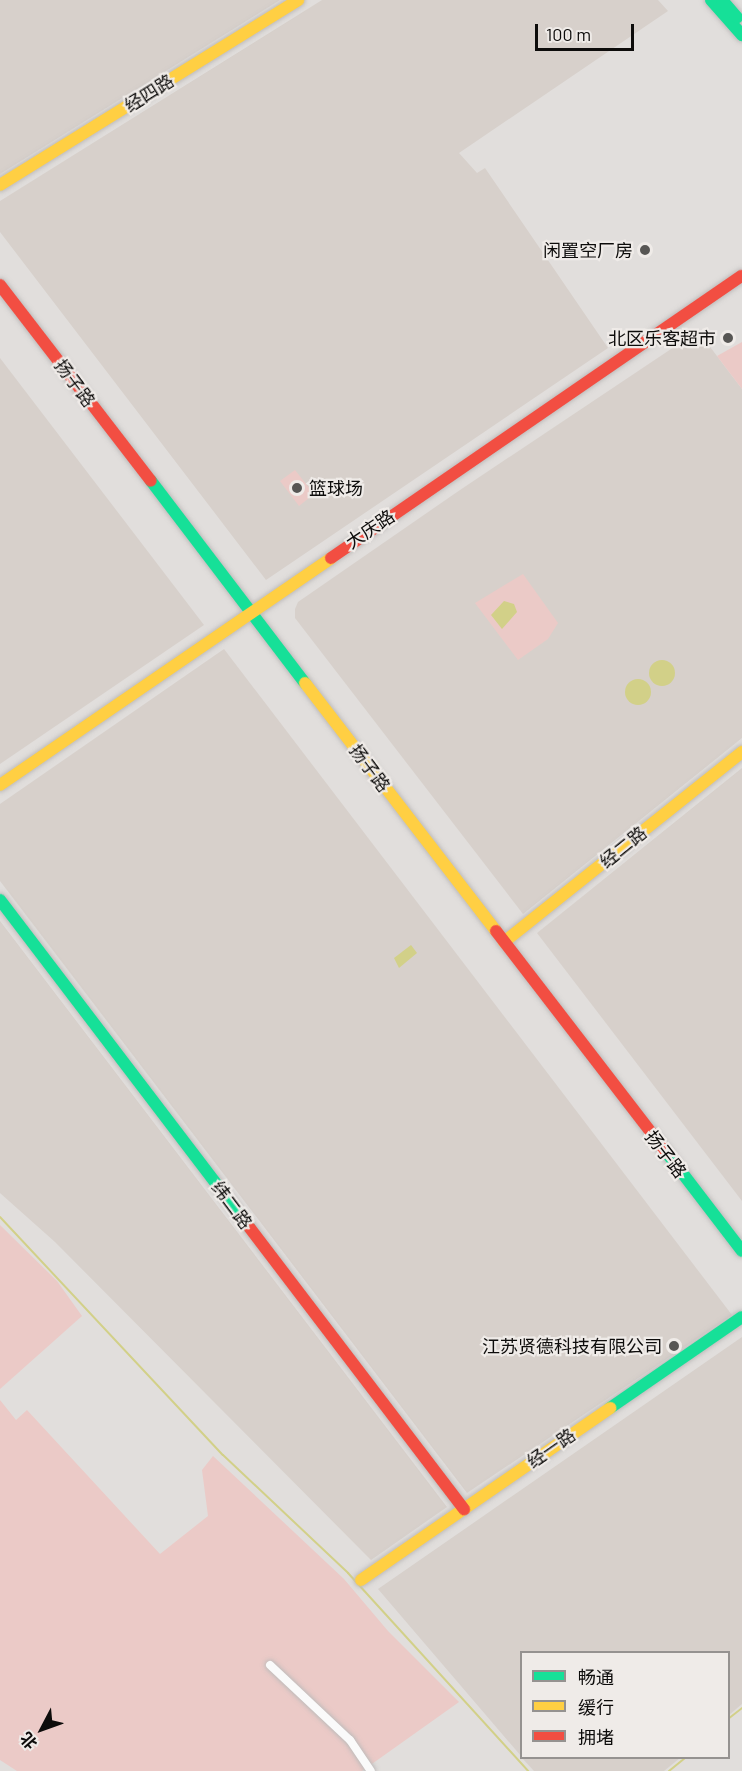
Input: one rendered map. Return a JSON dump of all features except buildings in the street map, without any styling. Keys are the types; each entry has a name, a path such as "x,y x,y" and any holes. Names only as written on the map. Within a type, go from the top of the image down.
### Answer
{"street":[{"name":"经四路","path":"0,185 298,0"},
{"path":"711,0 742,35"},
{"path":"722,0 742,23"},
{"name":"大庆路","path":"0,785 742,276"},
{"name":"扬子路","path":"0,285 742,1251"},
{"name":"经二路","path":"504,942 742,752"},
{"name":"纬二路","path":"0,900 464,1509"},
{"name":"经一路","path":"361,1580 742,1317"},
{"path":"270,1665 350,1740 371,1771"}],"shaded area":[{"path":"0,0 280,0 0,174"},
{"path":"322,0 658,0 668,11 459,153 477,173 485,168 608,348 266,580 0,232 0,201"},
{"path":"698,331 742,389 742,738 523,914 295,618 295,609 298,602 460,490"},
{"path":"742,342 742,389 717,356"},
{"path":"0,358 204,625 0,764"},
{"name":"篮球场","path":"295,470 314,494 299,506 280,481"},
{"path":"523,574 558,623 548,639 518,660 475,603"},
{"path":"504,601 514,604 517,612 502,629 491,615"},
{"path":"224,649 732,1315 467,1493 0,881 0,804"},
{"path":"662,660 671,664 675,673 671,682 662,686 653,682 649,673 653,664"},
{"path":"638,679 647,683 651,692 647,701 638,705 629,701 625,692 629,683"},
{"path":"742,768 742,1201 537,933"},
{"path":"0,921 447,1507 371,1560 55,1242 0,1193"},
{"path":"411,945 417,953 399,968 394,958"},
{"path":"0,1225 57,1281 82,1316 0,1389"},
{"path":"742,1337 742,1704 730,1714 730,1651 520,1651 520,1755 378,1589"},
{"path":"0,1400 16,1420 27,1410 160,1554 208,1516 202,1470 213,1456 344,1579 388,1631 459,1702 362,1771 17,1771 0,1760"},
{"path":"523,1759 679,1759 664,1771 534,1771"}],"waterway":[{"path":"0,1217 223,1455 348,1573 528,1771"},
{"path":"730,1717 742,1708"},
{"path":"669,1771 684,1759"}],"traffic: fast":[{"path":"711,0 742,35"},
{"path":"722,0 737,17"},
{"path":"151,481 305,683"},
{"path":"0,900 249,1227"},
{"path":"667,1153 742,1251"},
{"path":"610,1408 742,1317"}],"traffic: slow":[{"path":"0,185 298,0"},
{"path":"0,785 331,558"},
{"path":"305,683 496,931"},
{"path":"504,942 742,752"},
{"path":"361,1580 610,1408"}],"traffic: jam":[{"path":"331,558 742,276"},
{"path":"0,285 151,481"},
{"path":"496,931 667,1153"},
{"path":"249,1227 464,1509"}],"place":[{"name":"闲置空厂房","path":"645,250"},
{"name":"北区乐客超市","path":"728,338"},
{"name":"篮球场","path":"297,488"},
{"name":"江苏贤德科技有限公司","path":"674,1346"}]}
